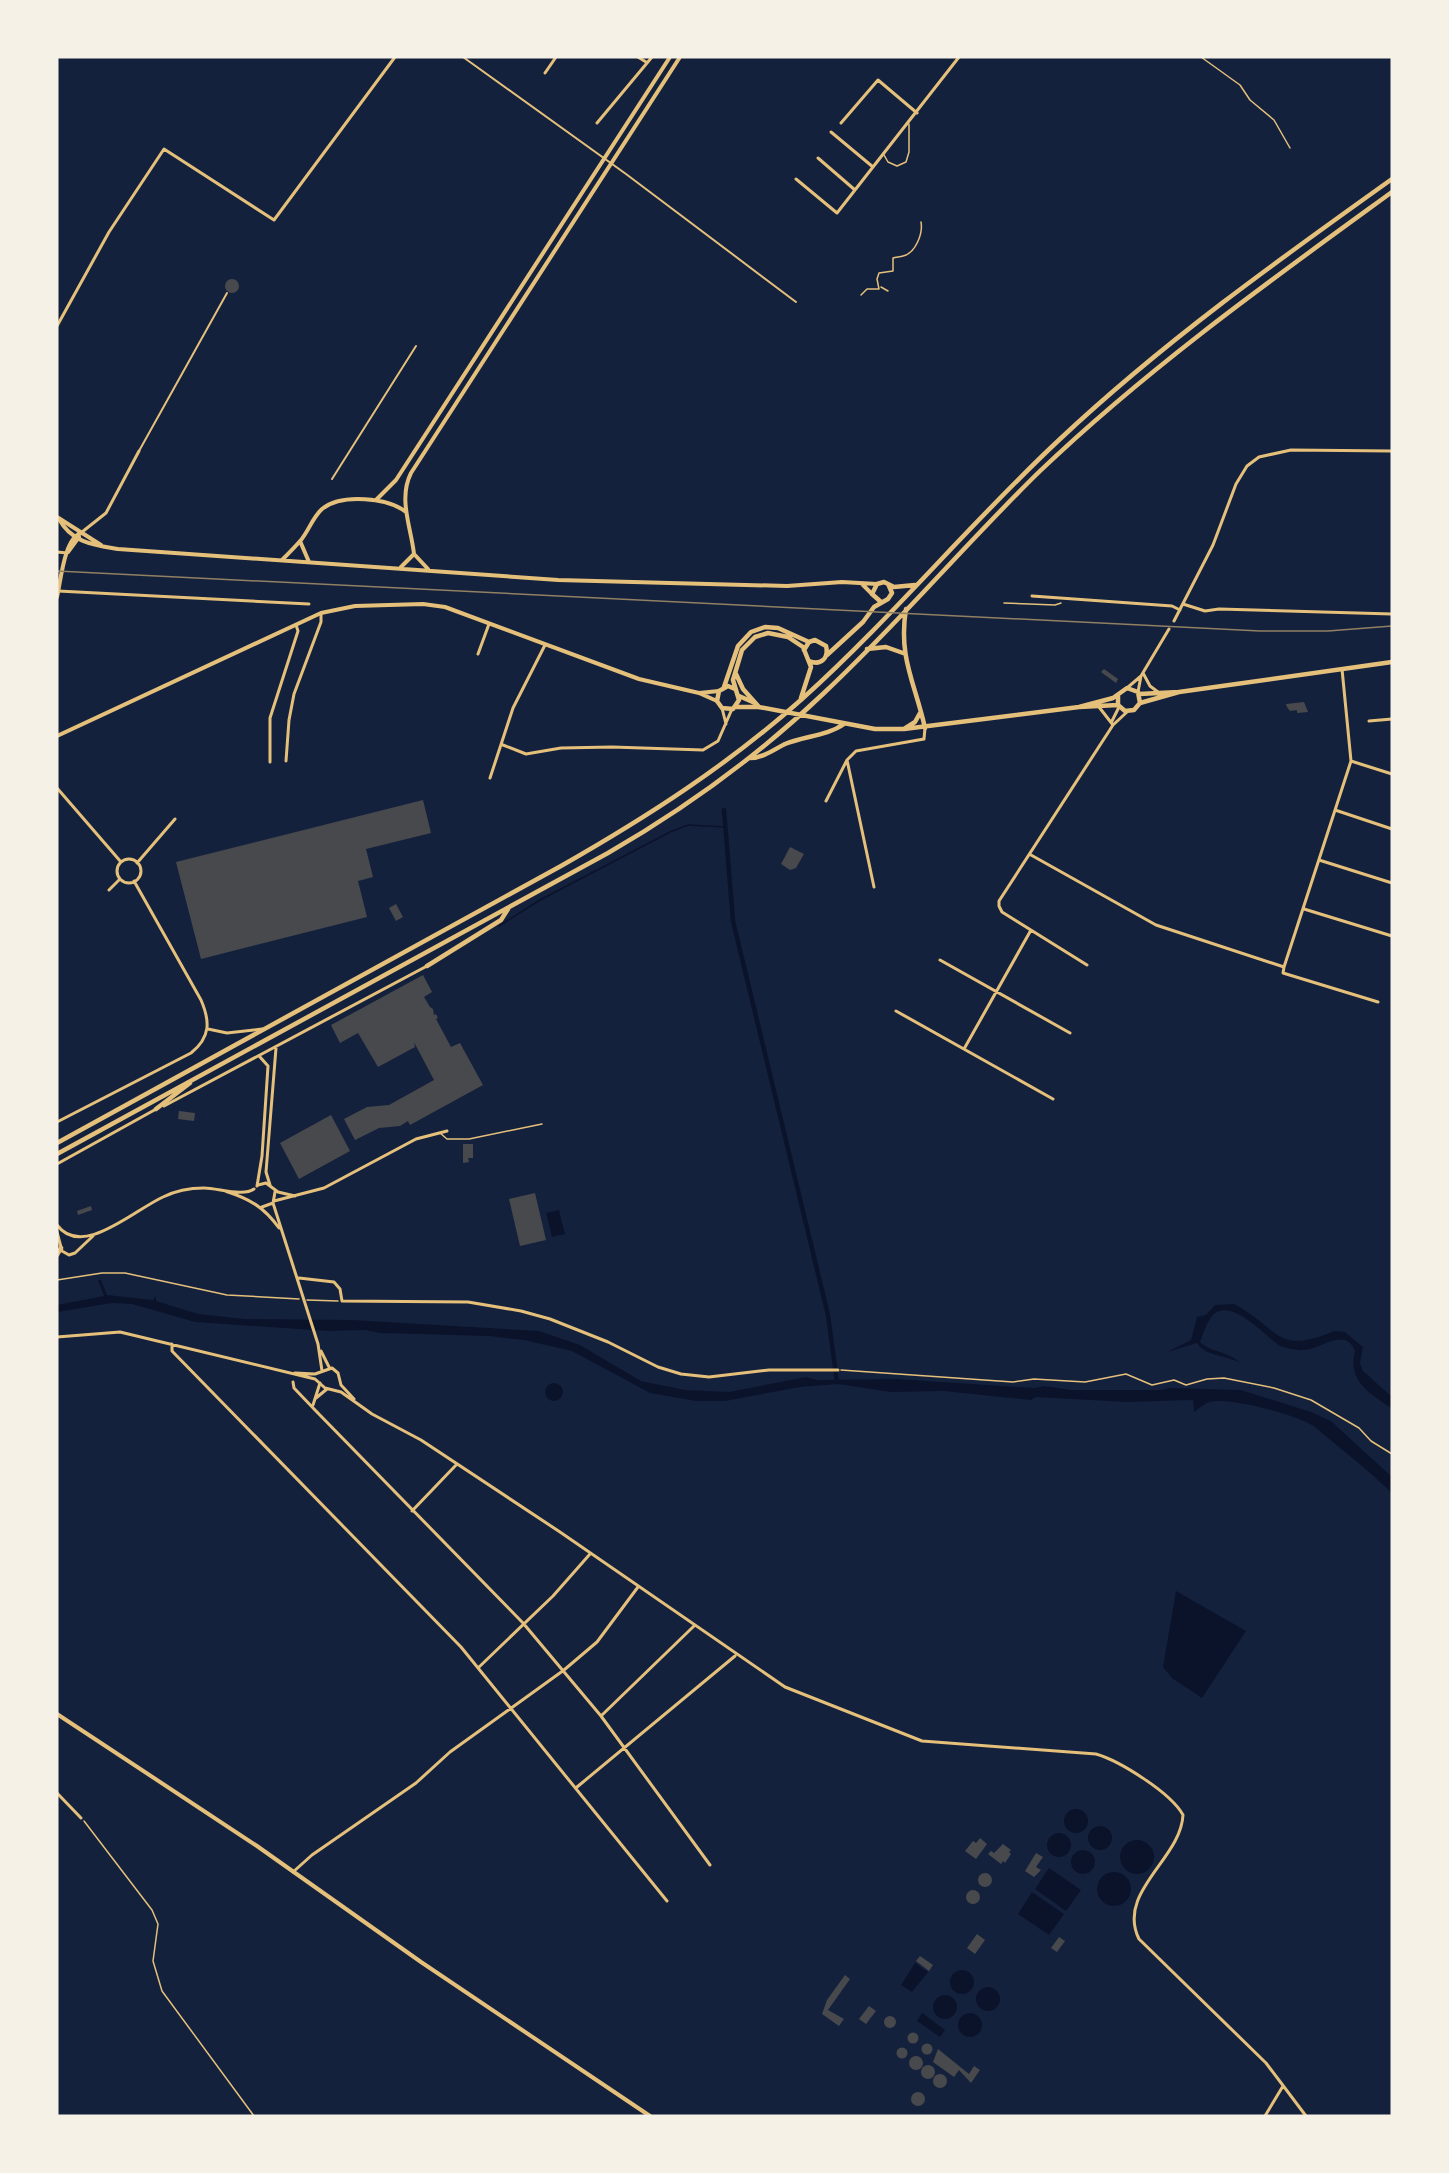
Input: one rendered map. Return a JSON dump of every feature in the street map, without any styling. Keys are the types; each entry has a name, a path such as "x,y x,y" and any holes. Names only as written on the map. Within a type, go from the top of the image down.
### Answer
{"main road":[{"path":"57,1143 624,830 712,772 800,701 1035,463 1134,374 1233,295 1392,178"},
{"path":"57,1154 640,834 750,758 826,692 1038,474 1155,370 1240,303 1392,192"},
{"path":"874,607 873,595 877,584 884,582 890,586 915,585"},
{"path":"809,661 820,662 863,622 874,607 890,598 890,586"},
{"path":"873,595 881,602"},
{"path":"906,609 902,633 903,653 925,728"},
{"path":"757,705 722,708 717,701 738,646 751,633 765,627 777,628 809,642"},
{"path":"800,701 810,673 809,661 804,650 788,637 774,633 761,634 749,641 742,650 736,675 735,689 740,696 772,710 844,724 903,729 1079,707 1119,706 1128,711 1135,710 1140,703 1179,692 1392,662"},
{"path":"804,650 809,642 815,640 824,644 838,643"},
{"path":"824,644 827,655"},
{"path":"867,650 886,647 903,653"},
{"path":"736,675 743,689 757,705"},
{"path":"1079,707 1118,695 1127,688 1138,693 1179,692"},
{"path":"722,689 735,689"},
{"path":"1138,693 1140,703"},
{"path":"1118,695 1119,706"},
{"path":"734,708 740,696"},
{"path":"903,729 915,722 920,713"},
{"path":"750,758 759,758 801,738 835,730 844,724"},
{"path":"426,966 501,920 510,907"},
{"path":"156,1109 198,1077"},
{"path":"57,1255 61,1245"}],"street":[{"path":"57,326 109,232 164,149 274,220 395,57"},
{"path":"463,57 624,173 796,302"},
{"path":"545,74 556,57"},
{"path":"638,57 646,62"},
{"path":"597,123 651,57"},
{"path":"376,500 396,480 670,57"},
{"path":"428,569 414,554 404,491 411,473 680,57"},
{"path":"796,179 837,213 909,124 959,57"},
{"path":"841,123 878,80 917,113"},
{"path":"831,132 873,167"},
{"path":"818,158 855,190"},
{"path":"57,597 69,543 106,513 227,293"},
{"path":"332,479 416,346"},
{"path":"1174,621 1213,545 1236,484 1247,466 1259,457 1291,450 1392,451"},
{"path":"282,560 300,542 317,515 329,505 339,502 376,500 390,502 407,513"},
{"path":"58,518 101,546"},
{"path":"58,518 76,537 95,547 401,567 558,580 787,586 842,582 877,584"},
{"path":"300,542 309,562"},
{"path":"57,552 67,553"},
{"path":"401,567 414,554"},
{"path":"862,584 873,595"},
{"path":"58,591 309,604"},
{"path":"1032,596 1172,606 1180,610"},
{"path":"57,736 321,613 355,606 423,604 452,610 639,679 699,693 717,701"},
{"path":"1183,604 1205,611 1219,609 1392,614"},
{"path":"286,761 289,720 294,694 321,622 321,613"},
{"path":"270,762 270,718 298,631 296,624"},
{"path":"478,654 489,624"},
{"path":"1127,688 1142,674 1169,629"},
{"path":"490,778 503,745 513,708 545,645"},
{"path":"1342,669 1351,761 1283,973 1378,1002"},
{"path":"1142,674 1150,686 1158,692"},
{"path":"1138,693 1142,674"},
{"path":"699,693 722,689"},
{"path":"1087,965 1002,912 999,906 1112,724 1119,706"},
{"path":"1099,707 1112,724"},
{"path":"722,708 726,724"},
{"path":"503,745 526,754 561,748 612,747 698,751 718,741 734,708"},
{"path":"1112,724 1128,711"},
{"path":"1369,721 1392,719"},
{"path":"826,801 851,753 924,739 925,728"},
{"path":"847,760 874,887"},
{"path":"1351,761 1392,774"},
{"path":"57,788 121,862"},
{"path":"1335,810 1392,828"},
{"path":"137,863 175,819"},
{"path":"1031,855 1156,925 1284,967"},
{"path":"127,859 137,863 140,873 134,881 125,882 120,879 117,871 121,862 127,859"},
{"path":"1319,860 1392,883"},
{"path":"109,890 120,879"},
{"path":"57,1122 191,1053 202,1042 208,1029 207,1013 201,1000 134,881"},
{"path":"1304,909 1392,936"},
{"path":"964,1048 1031,930"},
{"path":"940,960 1070,1032"},
{"path":"57,1164 426,966"},
{"path":"896,1011 1053,1098"},
{"path":"208,1029 227,1033 262,1029"},
{"path":"276,1048 266,1172 270,1185 275,1190 283,1195 300,1196"},
{"path":"254,1202 262,1156 268,1066 264,1059 257,1057"},
{"path":"261,1206 300,1196 339,1181 416,1139 447,1131"},
{"path":"57,1232 61,1245 69,1255 93,1236 172,1193 195,1188 245,1192 256,1187 270,1185"},
{"path":"219,1189 261,1206 282,1232"},
{"path":"275,1190 274,1202 282,1232 299,1278 318,1344 327,1364 338,1373 339,1380 358,1404"},
{"path":"57,1225 69,1237 93,1236"},
{"path":"61,1245 69,1237"},
{"path":"74,1238 78,1249"},
{"path":"299,1278 334,1282 340,1289 342,1301 468,1302 521,1311 549,1319 608,1342 658,1367 681,1374 709,1377 769,1370 836,1370"},
{"path":"57,1337 113,1331 319,1382 457,1464 785,1688 921,1742 1096,1754 1108,1758 1169,1798 1183,1815 1180,1832 1137,1901 1133,1920 1135,1931 1142,1944 1266,2063 1306,2116"},
{"path":"172,1344 172,1351 301,1481 513,1707 667,1900"},
{"path":"313,1407 321,1371 318,1344"},
{"path":"285,1372 321,1371 332,1368"},
{"path":"314,1400 339,1380"},
{"path":"293,1382 294,1388 523,1623 564,1670 601,1716 710,1865"},
{"path":"412,1511 457,1464"},
{"path":"478,1668 553,1596 591,1554"},
{"path":"293,1872 312,1855 416,1783 450,1752 564,1670 597,1642 638,1587"},
{"path":"601,1716 694,1626"},
{"path":"577,1786 735,1656"},
{"path":"57,1714 650,2116"},
{"path":"57,1793 81,1818"},
{"path":"1265,2116 1283,2086"}],"lane":[{"path":"883,154 888,162 897,166 906,162 909,152 909,124"},
{"path":"440,1132 447,1138 475,1138 542,1124"}],"path":[{"path":"1201,57 1240,85 1250,100 1274,120 1290,148"},
{"path":"888,291 880,286 877,279 879,273 893,271 892,259 904,256 917,243 921,222"},
{"path":"861,295 867,289 879,289 880,286"},
{"path":"1004,603 1055,605 1066,599"},
{"path":"57,1280 102,1273 125,1273 233,1296 342,1301"},
{"path":"836,1370 1013,1382 1034,1379 1085,1382 1126,1374 1152,1385 1174,1380 1186,1385 1207,1379 1224,1378 1274,1388 1311,1400 1359,1428 1371,1441 1392,1454"},
{"path":"81,1818 153,1910 158,1924 153,1960 162,1991 209,2051 254,2116"}],"water":[{"path":"559,1210 565,1234 552,1237 546,1213"},
{"path":"98,1280 101,1280 107,1295 153,1300 156,1296 156,1301 198,1314 245,1319 352,1320 539,1331 580,1345 641,1381 685,1390 729,1392 806,1377 817,1380 897,1379 1035,1388 1044,1386 1071,1390 1163,1390 1169,1388 1241,1390 1311,1412 1331,1421 1392,1477 1392,1493 1315,1427 1295,1418 1247,1404 1210,1402 1194,1412 1193,1400 1127,1402 1036,1397 1031,1400 944,1391 891,1392 838,1384 800,1387 725,1401 696,1401 650,1393 572,1351 524,1340 489,1336 380,1333 365,1330 328,1331 195,1322 132,1304 112,1303 57,1312 57,1305 104,1296"},
{"path":"1234,1304 1279,1336 1289,1340 1300,1341 1315,1338 1334,1331 1345,1332 1363,1347 1360,1363 1363,1371 1392,1397 1392,1409 1362,1386 1357,1379 1353,1362 1355,1351 1350,1343 1344,1340 1306,1350 1286,1348 1278,1345 1237,1313 1219,1311 1210,1319 1200,1342 1240,1363 1206,1351 1197,1343 1167,1352 1191,1340 1197,1317 1206,1315 1215,1305"},
{"path":"550,1383 558,1383 563,1388 561,1399 550,1401 545,1396 545,1388"},
{"path":"1176,1591 1246,1631 1202,1698 1172,1678 1163,1667"},
{"path":"1076,1809 1081,1810 1087,1816 1087,1826 1081,1832 1076,1833 1071,1832 1065,1826 1064,1821 1065,1816 1071,1810"},
{"path":"1100,1826 1105,1827 1111,1833 1111,1843 1105,1849 1100,1850 1095,1849 1089,1843 1088,1838 1089,1833 1095,1827"},
{"path":"1059,1833 1064,1834 1070,1840 1070,1850 1064,1856 1059,1857 1054,1856 1048,1850 1047,1845 1048,1840 1054,1834"},
{"path":"1137,1840 1149,1845 1154,1857 1149,1869 1137,1874 1125,1869 1120,1857 1125,1845"},
{"path":"1083,1850 1088,1851 1094,1857 1094,1867 1088,1873 1083,1874 1078,1873 1072,1867 1071,1862 1072,1857 1078,1851"},
{"path":"1049,1868 1081,1890 1066,1911 1035,1889"},
{"path":"1114,1872 1126,1877 1131,1889 1126,1901 1114,1906 1102,1901 1097,1889 1102,1877"},
{"path":"1032,1892 1064,1914 1049,1935 1018,1914"},
{"path":"915,1963 928,1972 912,1992 901,1985"},
{"path":"962,1970 967,1971 973,1977 973,1987 967,1993 962,1994 957,1993 951,1987 950,1982 951,1977 957,1971"},
{"path":"988,1987 993,1988 999,1994 999,2004 993,2010 988,2011 983,2010 977,2004 976,1999 977,1994 983,1988"},
{"path":"945,1995 950,1996 956,2002 956,2012 950,2018 945,2019 940,2018 934,2012 933,2007 934,2002 940,1996"},
{"path":"922,2013 945,2030 940,2037 917,2021"},
{"path":"970,2013 975,2014 981,2020 981,2030 975,2036 970,2037 965,2036 959,2030 958,2025 959,2020 965,2014"}],"building":[{"path":"232,279 237,281 239,286 237,291 232,293 227,291 225,286 227,281"},
{"path":"1104,669 1118,679 1116,683 1101,672"},
{"path":"1304,702 1308,712 1290,711 1286,704"},
{"path":"423,800 431,833 366,849 373,877 358,881 367,917 201,959 176,862"},
{"path":"790,847 804,854 796,868 790,870 781,864"},
{"path":"396,904 403,917 396,921 389,908"},
{"path":"423,975 432,992 424,997 433,1009 434,1015 436,1014 438,1018 436,1019 451,1047 460,1043 483,1085 410,1125 408,1121 400,1126 379,1128 355,1140 344,1119 367,1107 389,1105 434,1080 414,1042 415,1047 378,1067 358,1033 340,1043 331,1025"},
{"path":"179,1111 195,1113 194,1121 178,1119"},
{"path":"331,1115 350,1151 299,1179 280,1143"},
{"path":"463,1144 473,1144 473,1158 468,1158 469,1162 463,1163"},
{"path":"535,1193 546,1240 520,1246 509,1199"},
{"path":"91,1206 92,1210 78,1215 77,1211"},
{"path":"980,1838 987,1844 976,1859 965,1851 973,1841 976,1843"},
{"path":"1003,1844 1011,1850 1009,1852 1011,1854 1005,1863 1003,1861 1001,1864 988,1854 991,1851 994,1853"},
{"path":"1036,1853 1043,1857 1036,1867 1041,1870 1034,1877 1025,1871"},
{"path":"985,1873 990,1875 992,1880 990,1885 985,1887 980,1885 978,1880 980,1875"},
{"path":"973,1890 978,1892 980,1897 978,1902 973,1904 968,1902 966,1897 968,1892"},
{"path":"977,1934 985,1940 975,1954 967,1948"},
{"path":"1059,1937 1065,1941 1057,1952 1051,1948"},
{"path":"920,1956 933,1965 929,1971 916,1961"},
{"path":"845,1975 850,1979 828,2010 844,2019 839,2026 822,2014 827,2000"},
{"path":"869,2006 876,2011 866,2024 859,2019"},
{"path":"892,2016 895,2017 895,2027 888,2028 885,2027 884,2020 885,2017"},
{"path":"913,2032 919,2038 913,2044 907,2038"},
{"path":"927,2043 933,2049 927,2055 921,2049"},
{"path":"902,2047 908,2053 902,2059 896,2053"},
{"path":"938,2049 969,2074 974,2066 980,2070 971,2083 959,2070 954,2077 933,2062"},
{"path":"916,2056 921,2058 923,2063 921,2068 916,2070 911,2068 909,2063 911,2058"},
{"path":"928,2065 933,2067 935,2072 933,2077 928,2079 923,2077 921,2072 923,2067"},
{"path":"940,2074 945,2076 947,2081 945,2086 940,2088 935,2086 933,2081 935,2076"},
{"path":"918,2092 923,2094 925,2099 923,2104 918,2106 913,2104 911,2099 913,2094"}],"waterway":[{"path":"724,810 733,921 828,1315 837,1382"},
{"path":"499,926 540,900 670,832 688,825 725,827"}],"railway":[{"path":"57,571 1260,631 1328,631 1392,626"}]}
